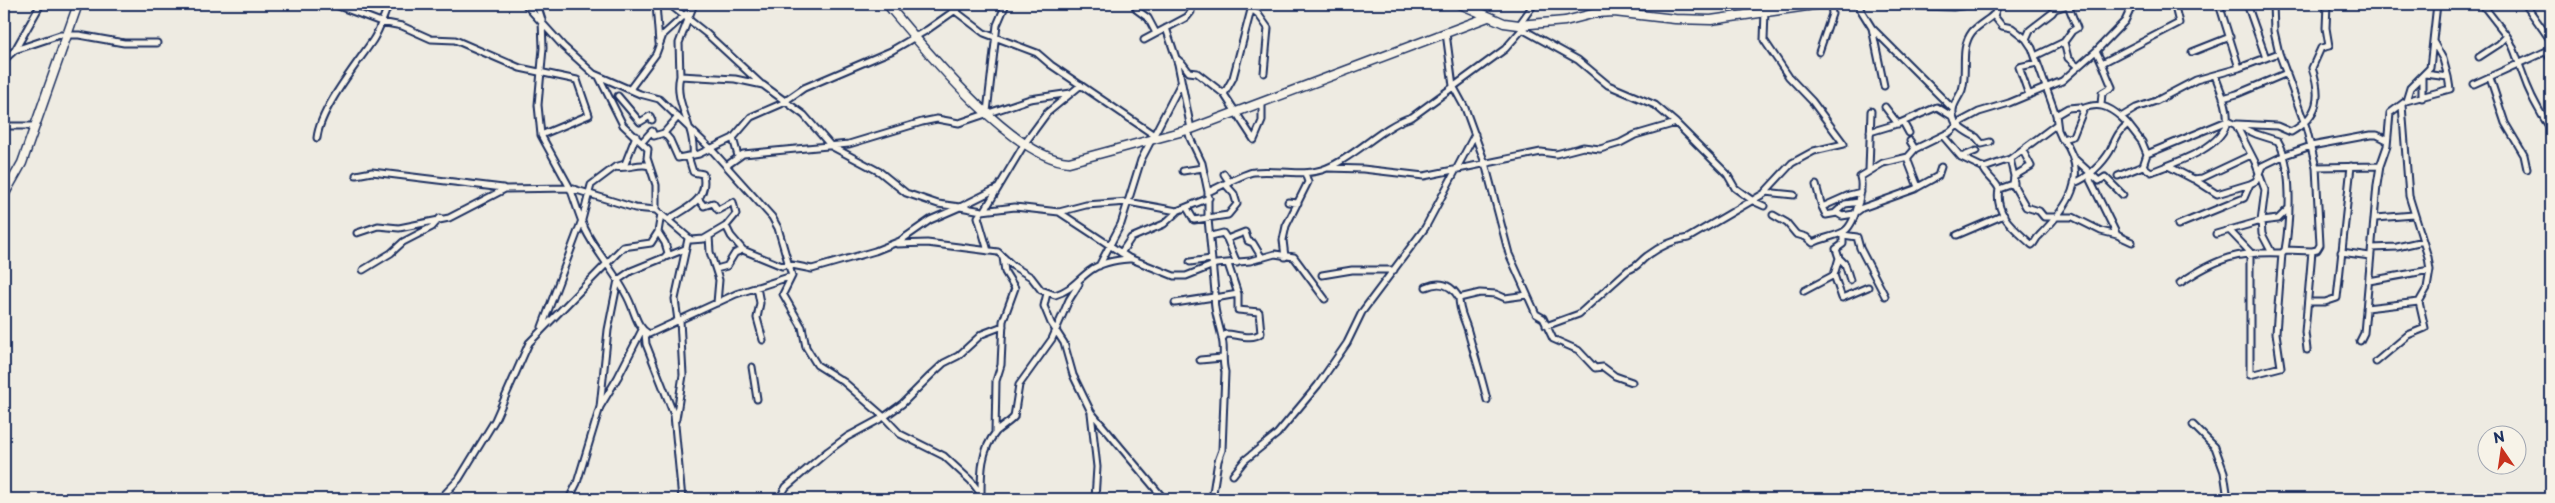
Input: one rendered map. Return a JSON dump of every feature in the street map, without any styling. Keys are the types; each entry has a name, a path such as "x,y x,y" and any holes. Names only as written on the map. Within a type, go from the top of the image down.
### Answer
{"street":[{"path":"4,60 15,50 42,4"},
{"path":"4,195 7,185 22,163 78,4"},
{"path":"334,4 381,22 402,26 432,39 455,40 496,59 542,74 577,80 589,116 541,135"},
{"path":"317,138 319,127 332,100 348,79 357,60 374,39 389,4"},
{"path":"525,4 542,20 572,55 599,76 640,94 659,99 734,172 772,217 782,240 787,264 792,276 783,294 802,328 806,347 817,365 844,382 884,417 900,434 944,456 971,481 981,497"},
{"path":"538,4 542,20 542,74 538,105 541,135 570,188 590,239 618,280 644,331 646,344 676,424"},
{"path":"656,4 659,45"},
{"path":"669,4 761,84 804,115 831,146 880,172 906,193 938,204 984,211 1015,207 1060,212 1086,204 1128,202 1177,212"},
{"path":"611,102 627,88 656,54 663,35 685,18 694,4"},
{"path":"691,10 698,4"},
{"path":"887,4 914,38 963,91 988,113 1044,156 1058,161 1069,162 1152,138 1190,130 1488,17"},
{"path":"946,4 984,33 1037,53 1152,138"},
{"path":"664,133 670,140 678,158 711,149 732,138 751,117 786,101 804,88 859,66 914,38 964,4"},
{"path":"988,113 997,25 1006,4"},
{"path":"1134,4 1137,10 1148,18 1156,33"},
{"path":"1144,40 1187,17 1191,12 1190,4"},
{"path":"1245,4 1258,14 1268,28 1264,73"},
{"path":"1460,4 1488,17 1523,26 1578,60 1608,85 1654,105 1676,123 1727,174 1735,188 1753,201 1764,206"},
{"path":"1327,168 1378,137 1397,121 1412,117 1505,49 1523,26 1534,4"},
{"path":"1523,26 1565,21 1596,13 1614,12 1704,21 1729,19 1765,11 1821,4"},
{"path":"1819,52 1832,14 1831,4"},
{"path":"1857,4 1872,28 1952,108"},
{"path":"1888,4 1953,6 1969,4"},
{"path":"1990,142 1982,144 1957,124 1953,117 1952,108 1963,85 1964,56 1968,40 1972,32 1993,15 1998,4"},
{"path":"1850,280 1845,264 1839,258 1836,249 1844,244 1843,234 1859,202 1861,192 1860,177 1882,163 1908,157 1915,149 1943,136 1978,112 2029,95 2062,81 2096,51 2125,21 2133,4"},
{"path":"2104,62 2179,23 2175,7 2180,4"},
{"path":"2219,4 2239,68"},
{"path":"2247,4 2266,58"},
{"path":"2180,283 2202,268 2230,256 2250,252 2272,253 2317,250 2320,245 2316,167 2304,124 2279,52 2274,31 2272,4"},
{"path":"2235,124 2277,126 2291,132 2310,120 2319,89 2312,68 2321,48 2329,46 2326,28 2328,4"},
{"path":"2360,341 2364,333 2380,166 2387,140 2390,113 2402,106 2410,88 2430,68 2437,4"},
{"path":"2482,4 2507,36 2518,54 2520,65 2538,109 2551,129"},
{"path":"2525,4 2551,41"},
{"path":"2026,39 2030,30 2050,16 2053,7 2068,5 2077,28 2072,31 2064,42 2035,56"},
{"path":"1224,94 1233,78 1251,10"},
{"path":"1546,326 1579,314 1628,270 1635,269 1646,257 1660,248 1677,239 1688,238 1766,193 1792,163 1814,152 1844,144 1812,101 1789,78 1764,40 1765,11"},
{"path":"1993,15 2002,26 2012,28 2026,39 2035,56 2063,139 2075,159 2099,181 2105,177 2123,195"},
{"path":"668,220 699,200 704,181 703,174 693,172 690,155 694,143 681,106 678,82 680,76 680,43 685,18"},
{"path":"1166,28 1176,59 1190,130 1203,168 1209,198 1208,219 1211,236 1214,303 1222,339 1222,358 1225,372 1222,450 1218,460 1212,499"},
{"path":"1872,28 1884,86"},
{"path":"1446,33 1453,86 1475,134 1485,162 1509,254 1536,314 1544,318 1553,339 1578,350 1595,368 1604,367 1615,376 1632,382"},
{"path":"15,50 60,35 124,43 157,42"},
{"path":"2479,57 2500,44 2507,36"},
{"path":"2192,52 2230,37"},
{"path":"2064,42 2068,58 2078,67"},
{"path":"2406,100 2422,98 2450,88 2443,59 2434,43"},
{"path":"2096,51 2104,62 2106,78 2112,87 2102,93 2101,105"},
{"path":"2120,117 2128,111 2156,101 2196,80 2239,68 2279,52"},
{"path":"2474,84 2549,52 2551,60"},
{"path":"1176,59 1184,64 1189,72 1197,73 1224,94 1234,113 1254,140 1262,121 1262,102"},
{"path":"2029,95 2019,67 2037,62"},
{"path":"2222,98 2247,90 2287,73"},
{"path":"2143,166 2151,172 2189,158 2218,138 2227,121 2215,75"},
{"path":"2424,75 2448,77"},
{"path":"2422,98 2424,75"},
{"path":"440,499 459,479 495,420 529,343 542,328 560,314 623,247 651,243 658,232 659,212 656,185 647,158 648,149 623,125 599,76"},
{"path":"680,76 735,79 761,84"},
{"path":"2490,78 2505,123 2524,155 2527,169"},
{"path":"1099,266 1111,247 1128,202 1140,160 1181,83"},
{"path":"988,251 978,217 984,211 1025,143 1047,113 1081,85"},
{"path":"726,166 738,156 849,144 930,120 938,119 960,123 1030,99 1071,93"},
{"path":"618,96 640,122 650,116 652,120"},
{"path":"2082,110 2101,105 2109,107 2128,124 2142,142 2147,154 2143,166 2118,176"},
{"path":"2056,114 2074,106 2080,107 2082,110"},
{"path":"2376,362 2408,334 2425,328 2420,302 2427,288 2430,270 2428,257 2409,196 2402,106"},
{"path":"1885,107 1909,133"},
{"path":"1870,132 1901,123 1937,107 1953,117"},
{"path":"2063,139 2074,135 2082,110"},
{"path":"1869,170 1871,111"},
{"path":"642,142 652,131 654,136 664,133 678,117"},
{"path":"4,120 6,126 35,126"},
{"path":"2147,154 2227,121 2256,134 2278,141 2284,155 2288,209 2276,333 2281,367 2250,375 2250,252 2229,230"},
{"path":"1208,192 1253,172 1305,173 1327,168 1363,169 1424,176 1541,152 1556,154 1583,146 1600,149 1620,143 1635,135 1676,123"},
{"path":"1943,136 1961,157 1983,167 2010,159 2057,124"},
{"path":"2074,183 2084,180 2091,174 2109,153 2121,129 2128,124"},
{"path":"2235,124 2252,155 2265,190 2261,221 2262,234 2272,253"},
{"path":"1233,475 1245,460 1277,434 1318,385 1347,343 1362,312 1425,228 1475,134"},
{"path":"2167,166 2192,178 2217,194 2256,181 2262,166 2284,155 2311,146 2370,135 2377,135 2387,140"},
{"path":"542,328 582,220 593,182 627,161 630,146 636,136"},
{"path":"732,138 738,156"},
{"path":"1910,141 1915,149"},
{"path":"1961,157 1976,151"},
{"path":"1999,189 2013,182 2031,166 2023,151"},
{"path":"2192,178 2202,178 2252,155"},
{"path":"1908,157 1910,169 1918,186"},
{"path":"2010,159 2013,182 2026,207 2039,212 2044,217 2073,217 2101,231 2117,235 2132,242"},
{"path":"1983,167 1986,174 1995,181 1999,189 1997,199 2010,225 2032,245 2057,218 2072,192 2075,159"},
{"path":"615,167 623,169 645,164 649,166"},
{"path":"1836,213 1842,216 1854,214 1862,208 1888,200 1938,176 1941,166"},
{"path":"2309,302 2325,302 2336,298 2351,166"},
{"path":"2316,167 2380,166"},
{"path":"1183,171 1203,168"},
{"path":"356,175 372,172 505,189 570,188 635,208 659,212 688,239 698,240 726,226 736,214 733,202 718,210 713,204 704,206 699,200"},
{"path":"1285,257 1283,240 1290,213 1298,203 1308,182 1305,173"},
{"path":"1187,208 1193,220 1208,219 1228,214 1237,204 1224,174"},
{"path":"2091,174 2090,180 2117,235"},
{"path":"2178,225 2244,198 2250,184"},
{"path":"1816,185 1826,215 1836,213 1845,204 1859,202"},
{"path":"726,226 731,236 744,250 782,266 787,264 806,269 822,267 894,244 930,220 998,188"},
{"path":"357,233 378,226 399,228 440,218 449,218 505,189"},
{"path":"1822,207 1849,194 1861,192"},
{"path":"1766,193 1794,195"},
{"path":"1121,253 1131,238 1164,224 1177,212 1209,198"},
{"path":"1288,202 1298,203"},
{"path":"2216,234 2261,221 2278,219 2288,209"},
{"path":"1060,212 1129,258 1174,276 1186,276 1212,265 1237,263 1275,254 1294,257 1326,299"},
{"path":"1773,214 1787,223 1796,234 1806,236 1812,244 1843,234 1857,237 1860,248 1885,296"},
{"path":"1957,235 2004,215"},
{"path":"2376,218 2414,215"},
{"path":"363,270 391,253 403,242 432,228 440,218"},
{"path":"658,232 668,253 664,258"},
{"path":"1227,239 1245,232 1248,241 1253,243 1262,258"},
{"path":"1211,236 1223,234 1237,263"},
{"path":"709,236 710,252 719,280 717,303"},
{"path":"682,499 676,424 683,375 679,320 675,298 688,239"},
{"path":"2372,248 2397,247 2423,241"},
{"path":"894,244 927,244 998,252 1047,293 1055,295 1074,286 1099,266 1113,260 1129,258"},
{"path":"569,499 577,483 600,407 608,330 618,280 631,271 685,249"},
{"path":"716,268 727,266 735,253 744,250"},
{"path":"2307,350 2305,332 2312,250"},
{"path":"2341,252 2370,256"},
{"path":"981,497 983,460 995,433 996,381 1001,365 1003,326 1007,308 1015,288 1005,272 1003,256"},
{"path":"1839,258 1834,275 1842,298 1868,287"},
{"path":"1190,262 1211,259"},
{"path":"1222,339 1226,334 1251,337 1261,333 1259,312 1238,310 1238,294 1228,264"},
{"path":"1322,275 1352,270 1394,270"},
{"path":"2368,281 2430,270"},
{"path":"1804,291 1834,275"},
{"path":"644,331 653,334 736,294 792,276"},
{"path":"995,433 1014,417 1019,385 1039,360 1056,330 1069,300 1084,277"},
{"path":"1426,287 1440,283 1449,286 1459,298 1459,311 1469,333 1473,355 1487,400"},
{"path":"757,287 760,303 757,318 763,340"},
{"path":"1047,293 1044,306 1064,343 1073,375 1091,412 1164,499"},
{"path":"1459,298 1480,293 1496,294 1505,298 1527,296"},
{"path":"1175,303 1238,294"},
{"path":"2366,308 2420,302"},
{"path":"779,499 786,486 828,451 847,437 884,417 902,404 944,363 958,356 982,334 1003,326"},
{"path":"600,407 644,331"},
{"path":"1200,360 1222,358"},
{"path":"752,367 757,398"},
{"path":"1091,412 1098,467 1094,499"},
{"path":"2193,425 2215,446 2224,472 2228,499"}]}
